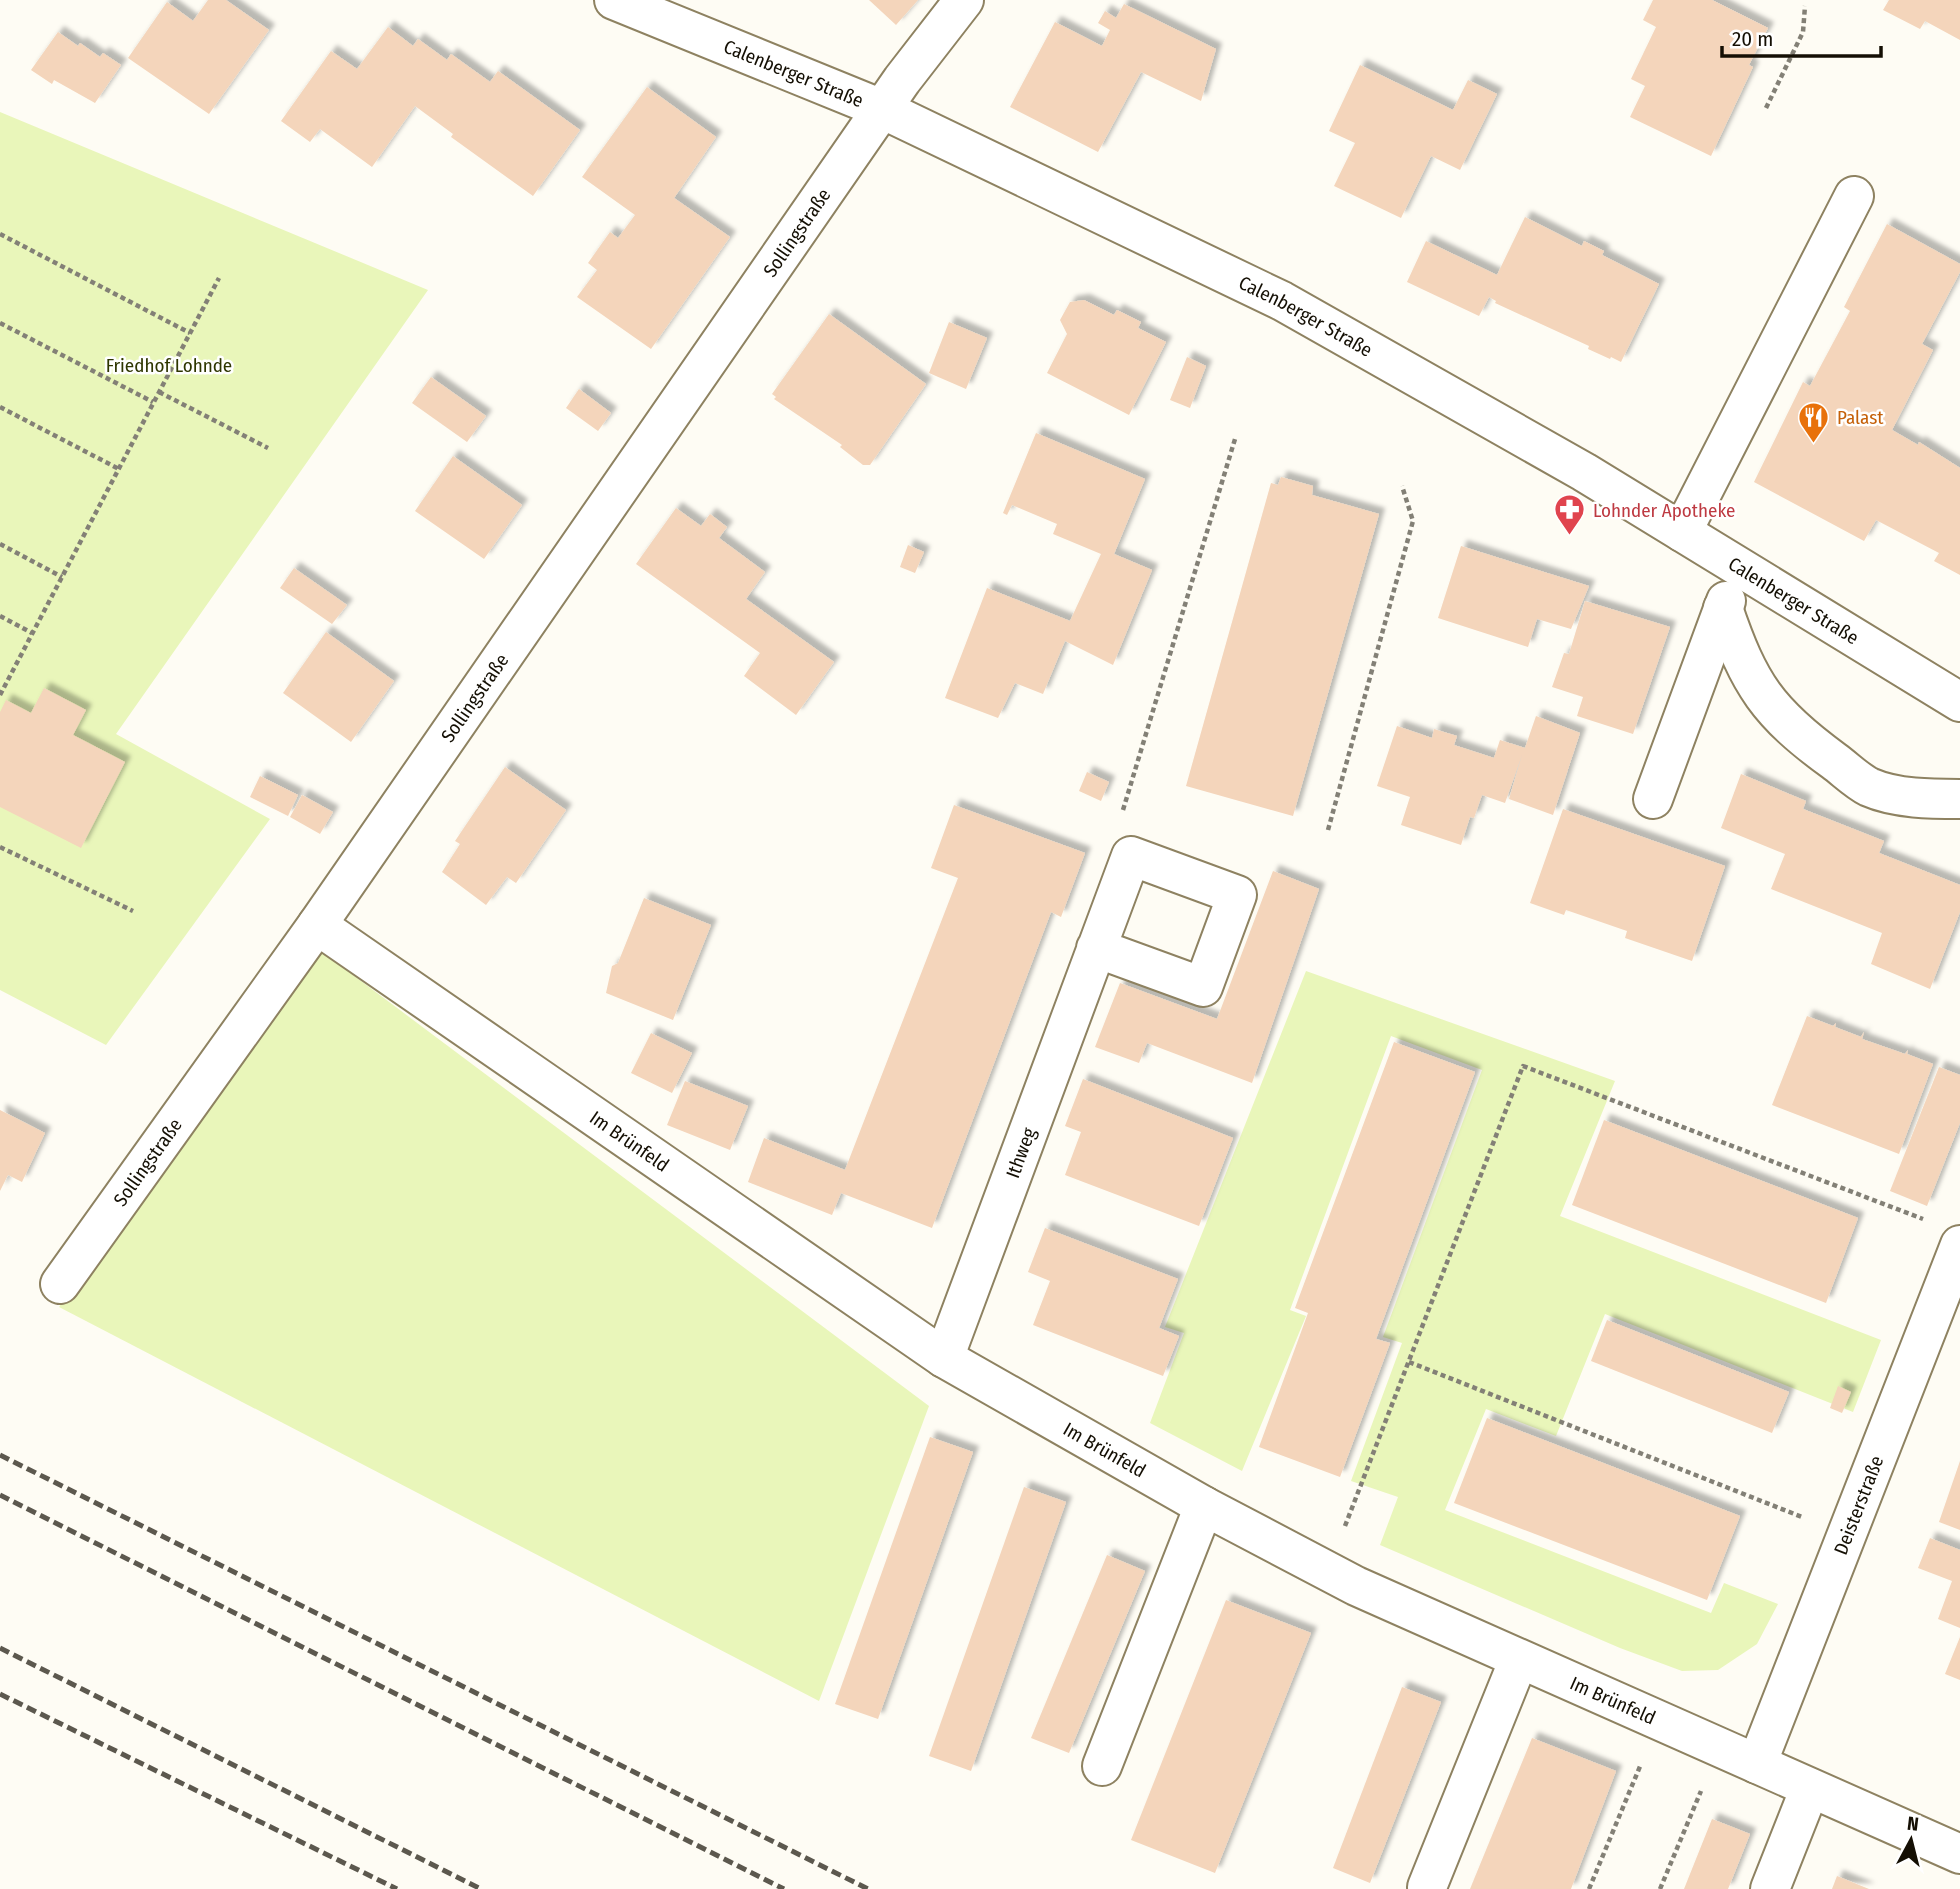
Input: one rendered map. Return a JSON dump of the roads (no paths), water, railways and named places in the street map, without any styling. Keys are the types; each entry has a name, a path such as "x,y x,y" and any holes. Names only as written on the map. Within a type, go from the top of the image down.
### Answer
{"street":[{"name":"Calenberger Straße","path":"614,0 883,109 1282,301 1572,465 1960,702"},
{"name":"Sollingstraße","path":"60,1284 317,925 936,33 964,0"},
{"path":"1682,532 1854,196"},
{"path":"1653,799 1739,566"},
{"path":"1723,608 1741,661 1766,702 1798,735 1869,787 1928,800 1960,799"},
{"name":"Ithweg","path":"944,1358 1131,856 1237,895 1203,987 1097,948"},
{"name":"Im Brünfeld","path":"317,925 944,1358 1204,1507 1328,1571 1519,1659 1960,1854"},
{"name":"Deisterstraße","path":"1758,1764 1847,1535 1947,1234"},
{"path":"1102,1766 1204,1507"},
{"path":"1427,1888 1519,1659"},
{"path":"1770,1889 1810,1788"}],"railway":[{"path":"0,1455 868,1889"},
{"path":"0,1495 784,1889"},
{"path":"0,1648 481,1889"},
{"path":"0,1694 397,1889"}],"place":[{"name":"Palast","path":"1814,444"},
{"name":"Lohnder Apotheke","path":"1570,537"}],"park label":[{"name":"Friedhof Lohnde","path":"169,365"}]}
